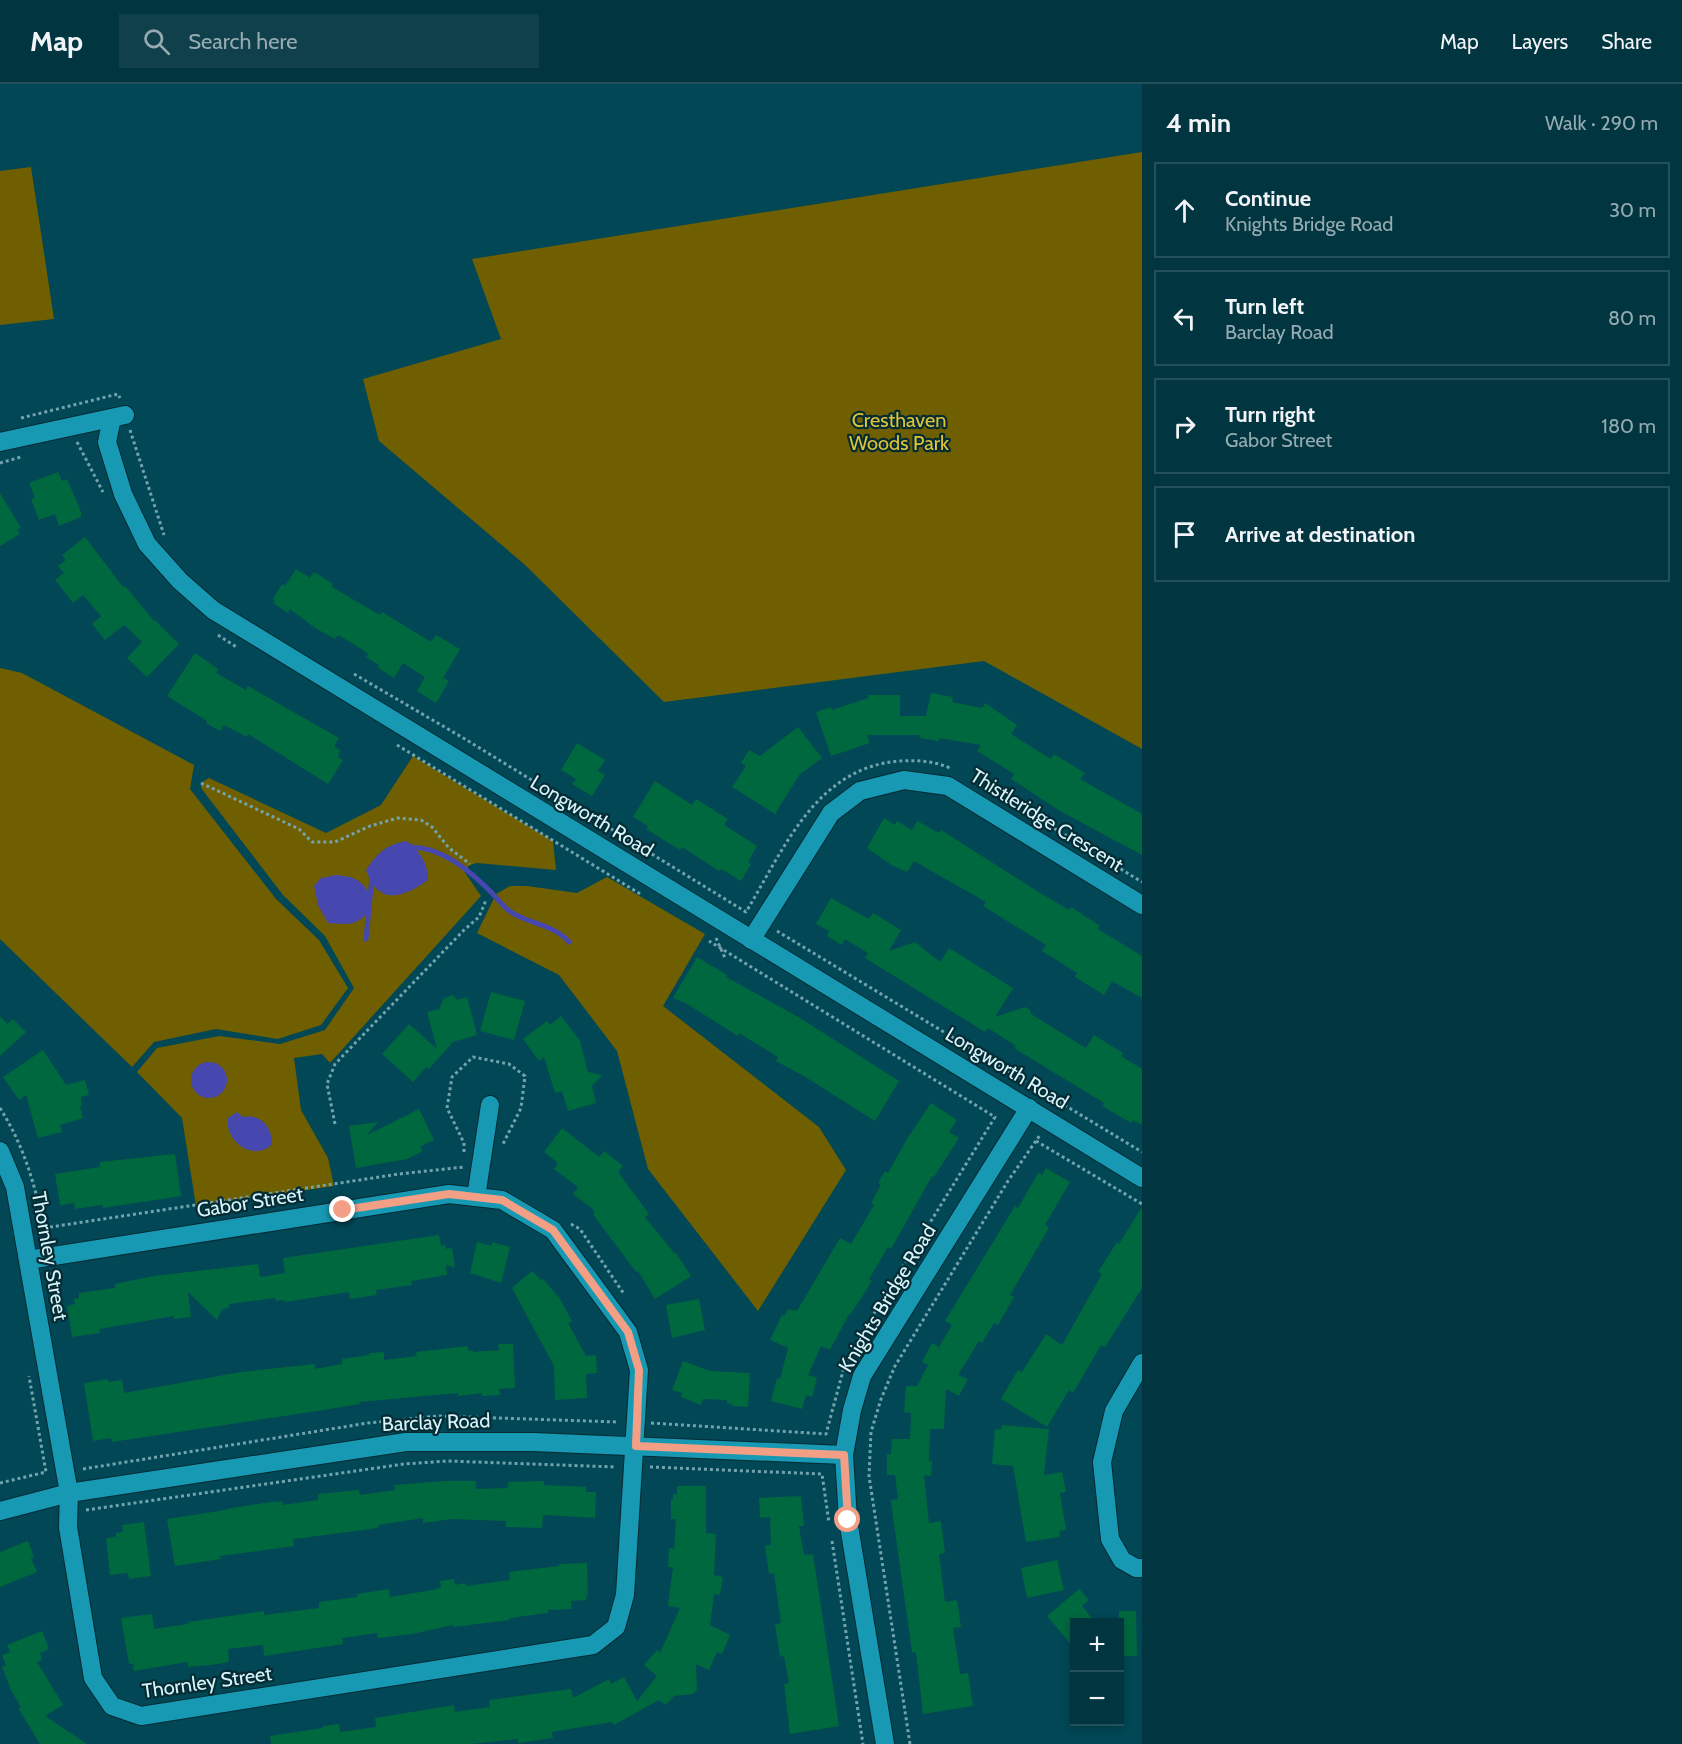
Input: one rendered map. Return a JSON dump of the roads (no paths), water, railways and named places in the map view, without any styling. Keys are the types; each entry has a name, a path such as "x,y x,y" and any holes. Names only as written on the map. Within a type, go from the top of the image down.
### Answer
{"street":[{"name":"Longworth Road","path":"0,442 118,416 107,442 123,494 147,544 180,581 213,610 1142,1178"},
{"name":"Thistleridge Crescent","path":"752,940 831,813 860,791 904,780 948,786 1142,905"},
{"path":"476,1197 490,1105"},
{"name":"Knights Bridge Road","path":"885,1744 848,1520 844,1455 852,1410 862,1376 1029,1108"},
{"name":"Thornley Street","path":"0,1150 15,1187 28,1260 69,1493 68,1527 93,1678 112,1706 141,1716 593,1645 616,1627 626,1595 636,1446"},
{"name":"Gabor Street","path":"28,1260 449,1194 502,1200 553,1230 628,1332 639,1370 636,1446"},
{"path":"1142,1363 1114,1411 1102,1462 1110,1539 1122,1560 1136,1568 1142,1568"},
{"name":"Barclay Road","path":"0,1511 69,1493 406,1442 533,1442 844,1455"}],"waterway":[{"path":"407,847 431,850 454,861 483,884 508,910 557,932 569,942"},
{"path":"366,939 372,877"}],"park label":[{"name":"Cresthaven Woods Park","path":"899,432"}]}
